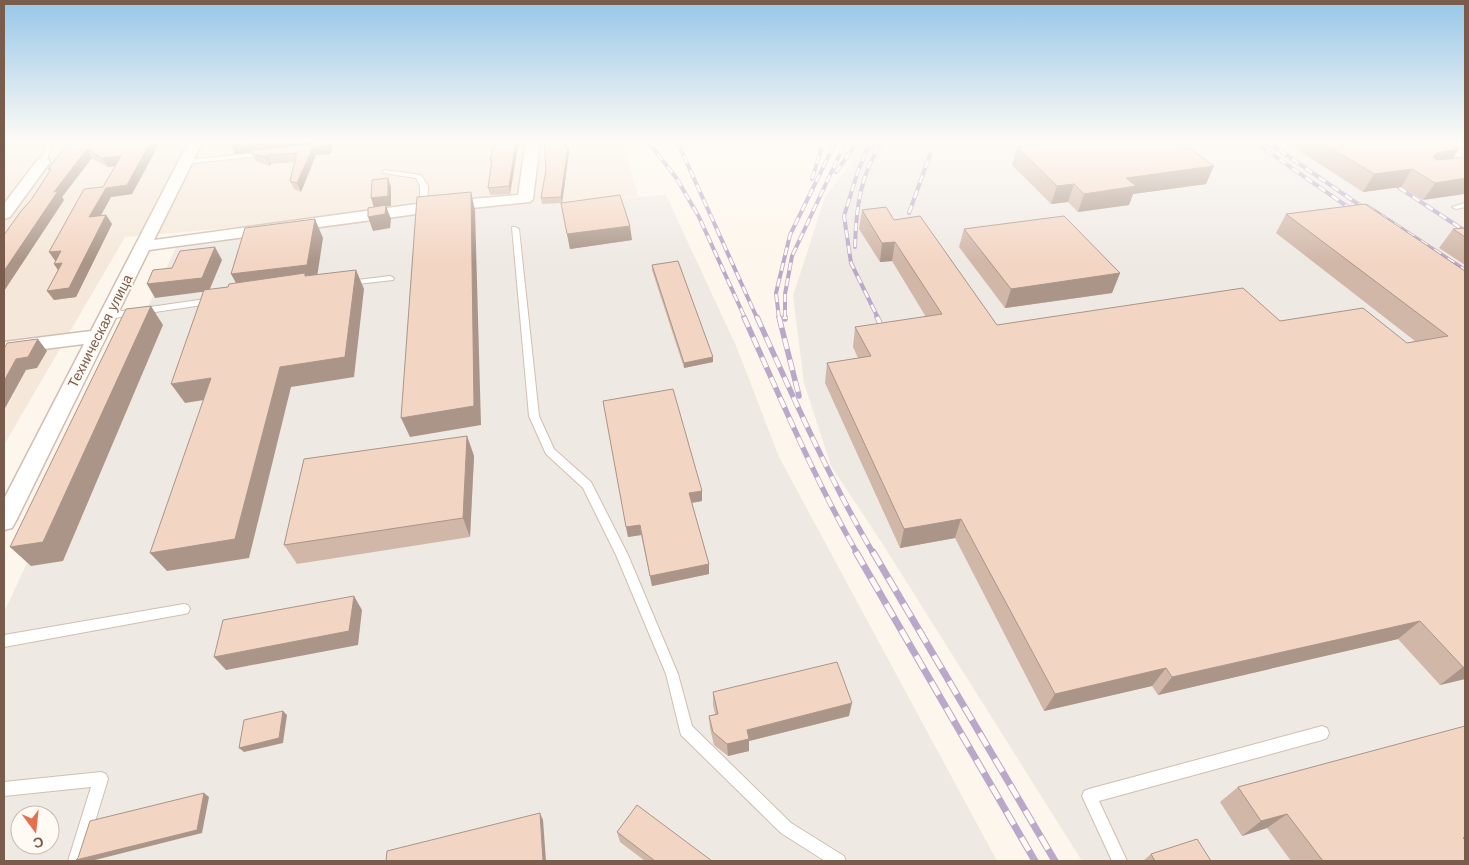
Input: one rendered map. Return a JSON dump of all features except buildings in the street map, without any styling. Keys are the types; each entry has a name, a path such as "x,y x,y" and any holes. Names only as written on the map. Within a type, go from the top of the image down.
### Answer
{"street":[{"path":"4,214 28,181"},
{"name":"Техническая улица","path":"4,521 96,336 176,181"},
{"path":"144,246 424,208 525,199 527,181"},
{"path":"4,348 96,336"}],"lane":[{"path":"422,181 424,186 424,208"},
{"path":"1456,207 1465,205"},
{"path":"514,230 534,416 550,452 587,485 622,555 672,674 686,730 786,828 839,861"},
{"path":"341,284 390,278"},
{"path":"108,316 223,300"},
{"path":"4,641 184,608"},
{"path":"1120,861 1089,796 1322,733"},
{"path":"4,788 101,779 76,861"}],"shaded area":[{"path":"4,181 634,181 638,196 488,206 125,237 4,445"},
{"path":"837,181 1465,181 1465,861 1082,861 882,543 831,466 804,383 793,296 825,197"},
{"path":"666,195 737,348 779,457 997,861 4,861 4,612 178,243 488,206"}],"railway":[{"path":"678,181 699,217 745,318"},
{"path":"695,181 757,318"},
{"path":"779,318 776,293 790,235 816,181"},
{"path":"785,319 785,294 792,256 827,181"},
{"path":"855,181 844,216 851,263 878,318"},
{"path":"855,247 858,205 863,181"},
{"path":"909,213 920,181"},
{"path":"1311,181 1358,214"},
{"path":"1325,181 1371,213"},
{"path":"1390,181 1465,231"},
{"path":"1367,206 1465,270"},
{"path":"744,317 812,466 857,553"},
{"path":"757,317 826,466 873,553"},
{"path":"779,317 799,396"},
{"path":"877,317 886,336"},
{"path":"856,552 1035,861"},
{"path":"873,552 1055,861"}]}
